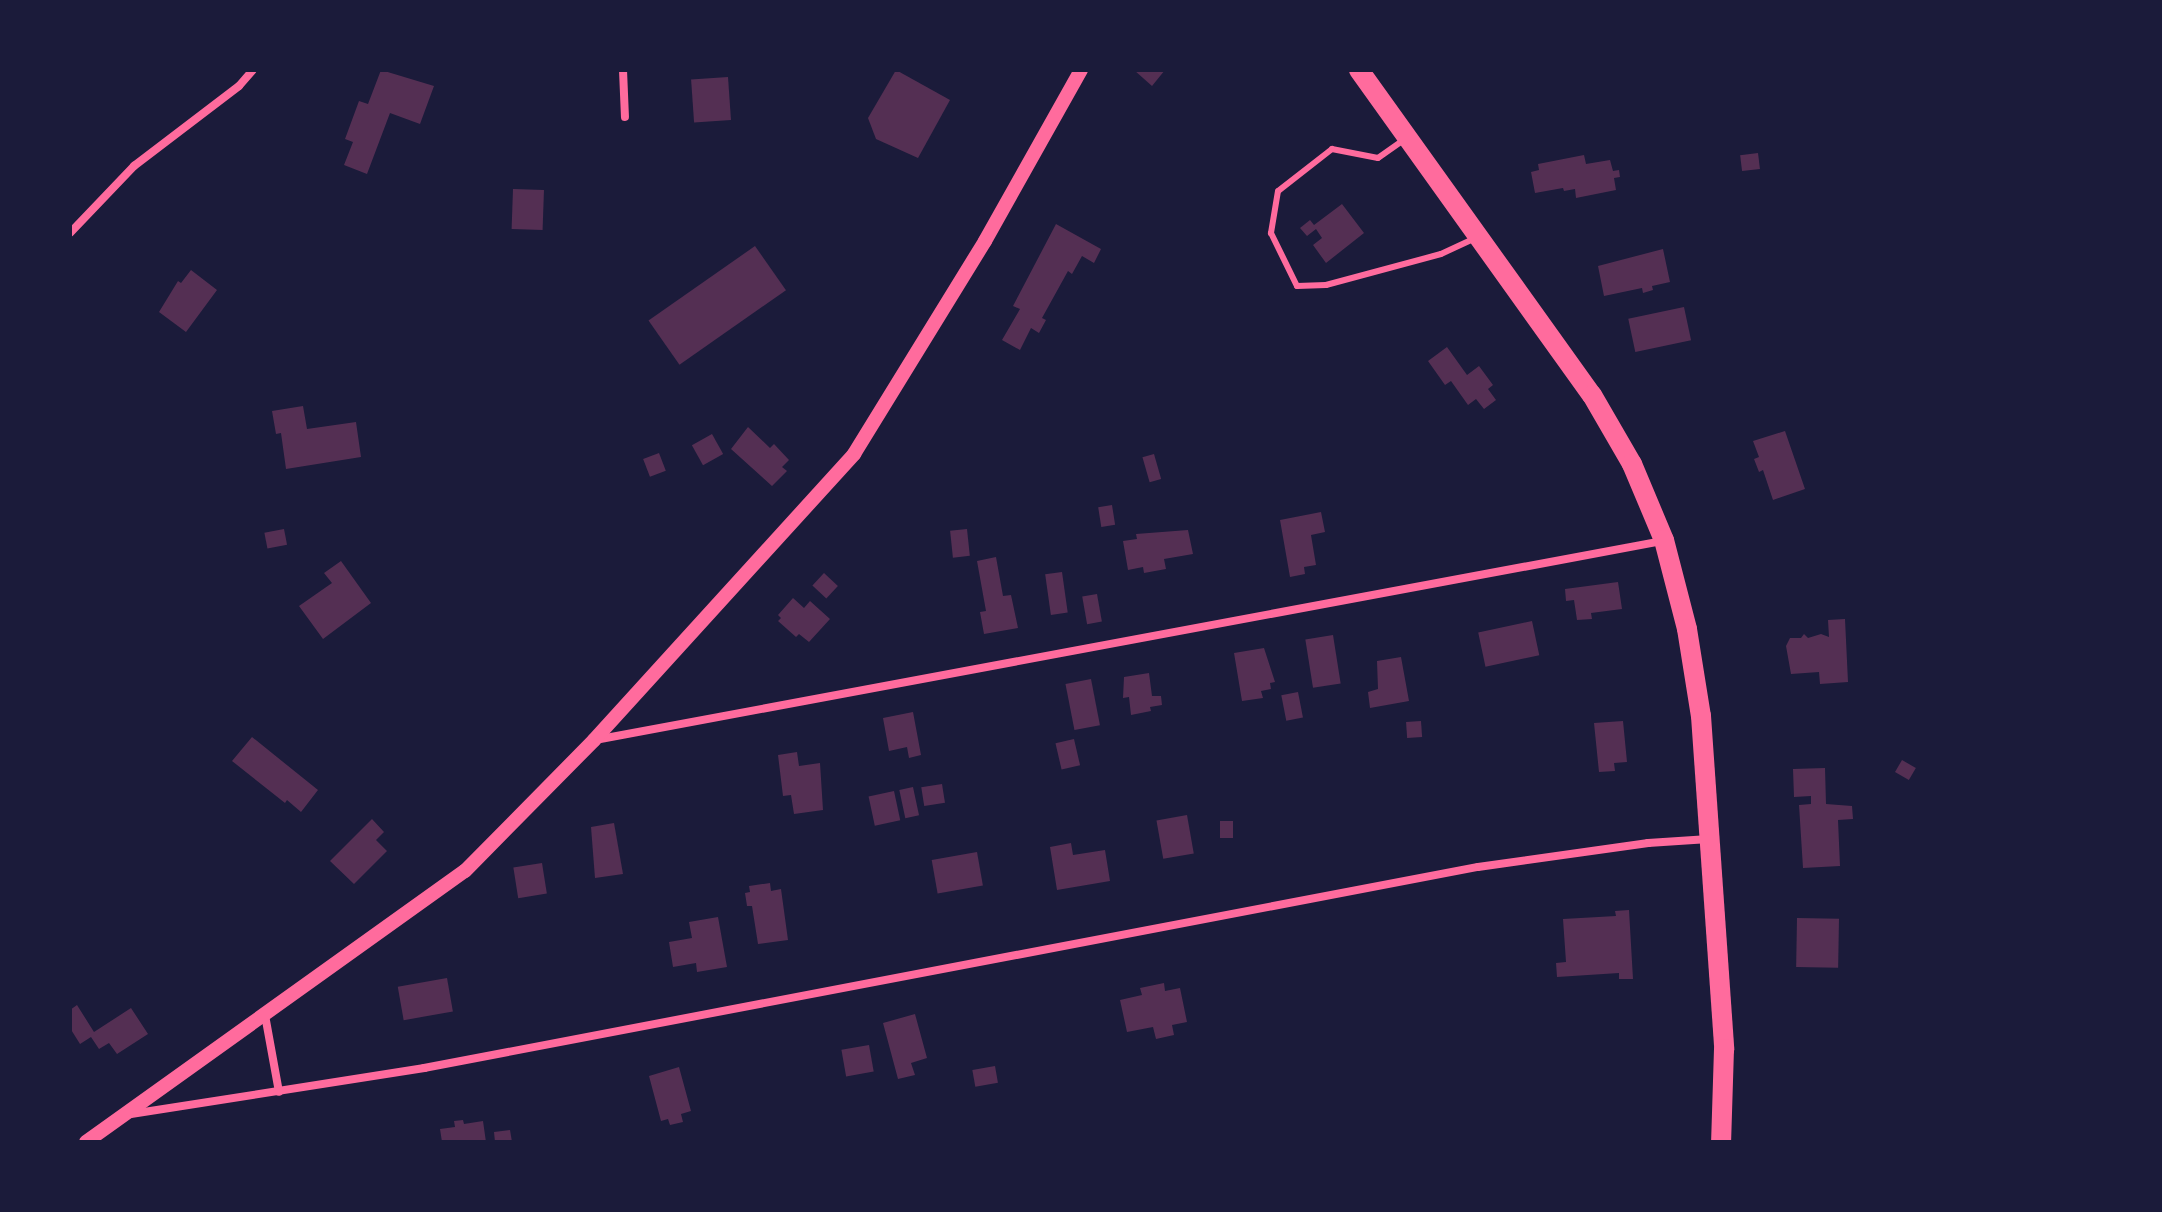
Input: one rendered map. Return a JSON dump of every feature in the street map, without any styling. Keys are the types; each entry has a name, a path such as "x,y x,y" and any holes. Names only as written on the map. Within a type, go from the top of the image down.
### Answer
{"main road":[{"path":"1359,70 1592,395 1632,464 1664,540 1687,629 1698,701 1724,1049 1721,1142"}],"street":[{"path":"70,233 134,166 239,86 253,70"},
{"path":"623,70 625,117"},
{"path":"86,1142 465,871 594,740 854,454 985,241 1081,70"},
{"path":"594,740 1664,540"},
{"path":"122,1115 455,1062 1478,867 1648,843 1710,839"},
{"path":"265,1015 279,1092"}],"lane":[{"path":"1408,137 1378,158 1332,149 1278,191 1271,233 1297,286 1341,281 1441,254 1480,236"}],"building":[{"path":"381,70 434,86 420,124 390,113 367,174 344,165 353,142 345,139 359,101 368,104"},
{"path":"896,70 950,100 918,158 876,139 868,118"},
{"path":"1134,70 1165,70 1152,86"},
{"path":"728,77 731,120 694,122 691,80"},
{"path":"1758,153 1760,169 1742,171 1740,155"},
{"path":"1584,155 1586,164 1610,160 1613,171 1619,170 1620,177 1614,178 1616,190 1576,198 1575,189 1535,193 1531,172 1539,170 1538,164"},
{"path":"513,189 544,190 543,230 512,229"},
{"path":"1342,204 1364,233 1326,263 1313,245 1322,238 1316,229 1307,236 1300,228 1310,220 1314,225"},
{"path":"1056,224 1101,249 1094,263 1082,256 1072,274 1068,271 1042,318 1046,320 1039,333 1031,328 1020,350 1002,340 1020,309 1013,306"},
{"path":"755,246 786,290 679,365 649,321"},
{"path":"1663,249 1670,282 1652,286 1653,290 1643,293 1642,288 1604,296 1598,266"},
{"path":"191,270 217,290 186,332 159,312 178,281 181,283"},
{"path":"1684,307 1691,340 1635,352 1628,319"},
{"path":"1447,347 1467,375 1479,366 1493,385 1488,389 1496,400 1484,409 1476,399 1468,405 1451,381 1445,385 1428,361"},
{"path":"303,406 307,429 356,422 361,457 286,469 281,433 276,434 272,411"},
{"path":"748,427 770,448 774,444 789,460 782,467 787,471 772,486 731,449"},
{"path":"1785,431 1805,489 1773,500 1763,470 1759,472 1754,459 1759,457 1753,441"},
{"path":"712,434 723,454 703,465 692,445"},
{"path":"659,453 666,471 650,477 643,459"},
{"path":"1154,454 1161,479 1150,482 1142,457"},
{"path":"1112,505 1115,525 1101,527 1098,507"},
{"path":"1321,512 1325,532 1311,535 1316,565 1304,567 1305,574 1290,577 1280,520"},
{"path":"284,529 287,545 267,549 264,533"},
{"path":"967,529 970,556 953,558 950,531"},
{"path":"1188,530 1193,554 1164,559 1166,569 1144,573 1143,567 1128,570 1123,541 1137,539 1136,534"},
{"path":"996,557 1003,596 1011,595 1018,628 984,634 980,612 986,611 977,561"},
{"path":"341,561 371,603 323,639 299,606 332,583 324,573"},
{"path":"1062,572 1068,613 1051,615 1045,574"},
{"path":"824,573 838,586 826,598 812,585"},
{"path":"1618,582 1622,609 1591,613 1592,619 1577,620 1574,600 1566,601 1565,589"},
{"path":"1097,594 1102,622 1087,624 1082,597"},
{"path":"793,598 804,608 810,601 830,619 809,642 799,634 796,637 778,621 781,618 778,615"},
{"path":"1845,619 1848,682 1820,684 1819,672 1791,674 1786,646 1790,638 1801,638 1804,634 1808,638 1821,634 1829,637 1828,620"},
{"path":"1532,621 1539,655 1485,667 1478,632"},
{"path":"1333,635 1341,683 1313,688 1305,639"},
{"path":"1264,648 1275,682 1270,683 1271,689 1261,691 1263,698 1242,701 1234,653"},
{"path":"1401,657 1409,701 1370,708 1368,692 1378,689 1377,661"},
{"path":"1149,673 1152,696 1161,696 1162,705 1131,715 1129,697 1123,698 1124,677"},
{"path":"1091,679 1100,725 1074,730 1065,684"},
{"path":"1298,692 1303,718 1286,721 1281,695"},
{"path":"913,712 921,755 909,758 907,747 889,751 883,718"},
{"path":"1421,721 1422,737 1407,738 1406,722"},
{"path":"1623,721 1627,762 1614,763 1615,771 1599,772 1594,723"},
{"path":"252,737 318,790 301,812 232,761"},
{"path":"1074,739 1080,765 1062,770 1055,743"},
{"path":"797,752 799,766 820,763 823,810 794,814 791,795 783,796 778,755"},
{"path":"1902,760 1916,768 1909,780 1895,772"},
{"path":"1825,768 1826,804 1852,806 1853,819 1838,820 1840,866 1803,868 1799,805 1811,804 1811,796 1794,797 1793,769"},
{"path":"942,784 945,803 924,806 921,787"},
{"path":"913,787 919,815 905,818 899,790"},
{"path":"894,791 900,820 875,826 869,796"},
{"path":"1187,815 1194,853 1163,859 1156,820"},
{"path":"372,819 384,832 376,840 387,851 354,884 330,861"},
{"path":"1220,821 1233,821 1233,838 1220,838"},
{"path":"614,823 623,874 595,878 591,827"},
{"path":"1071,843 1073,855 1105,850 1110,881 1057,890 1050,847"},
{"path":"977,852 983,885 938,893 932,860"},
{"path":"542,863 547,894 518,898 513,868"},
{"path":"770,883 771,891 781,889 788,940 758,944 752,906 747,906 745,893 750,892 749,886"},
{"path":"1629,910 1633,979 1619,979 1619,973 1557,977 1556,963 1566,962 1563,919 1616,916 1615,911"},
{"path":"718,917 727,967 697,972 696,963 673,967 669,942 692,938 689,922"},
{"path":"1797,918 1839,919 1838,968 1796,967"},
{"path":"447,978 453,1011 404,1020 398,987"},
{"path":"1164,983 1165,991 1180,988 1187,1022 1172,1025 1174,1035 1156,1039 1153,1027 1127,1032 1120,1000 1142,995 1140,988"},
{"path":"77,1005 94,1032 131,1008 148,1034 117,1054 109,1043 99,1049 91,1037 80,1044 70,1028 70,1010"},
{"path":"915,1014 927,1058 911,1063 915,1075 898,1079 883,1023"},
{"path":"869,1045 874,1072 846,1076 841,1050"},
{"path":"995,1066 998,1083 975,1087 972,1070"},
{"path":"679,1067 691,1111 681,1114 683,1122 670,1125 668,1119 661,1121 649,1076"},
{"path":"463,1120 464,1124 483,1121 486,1142 442,1142 440,1129 455,1127 454,1121"},
{"path":"510,1130 512,1142 495,1142 494,1132"}]}
